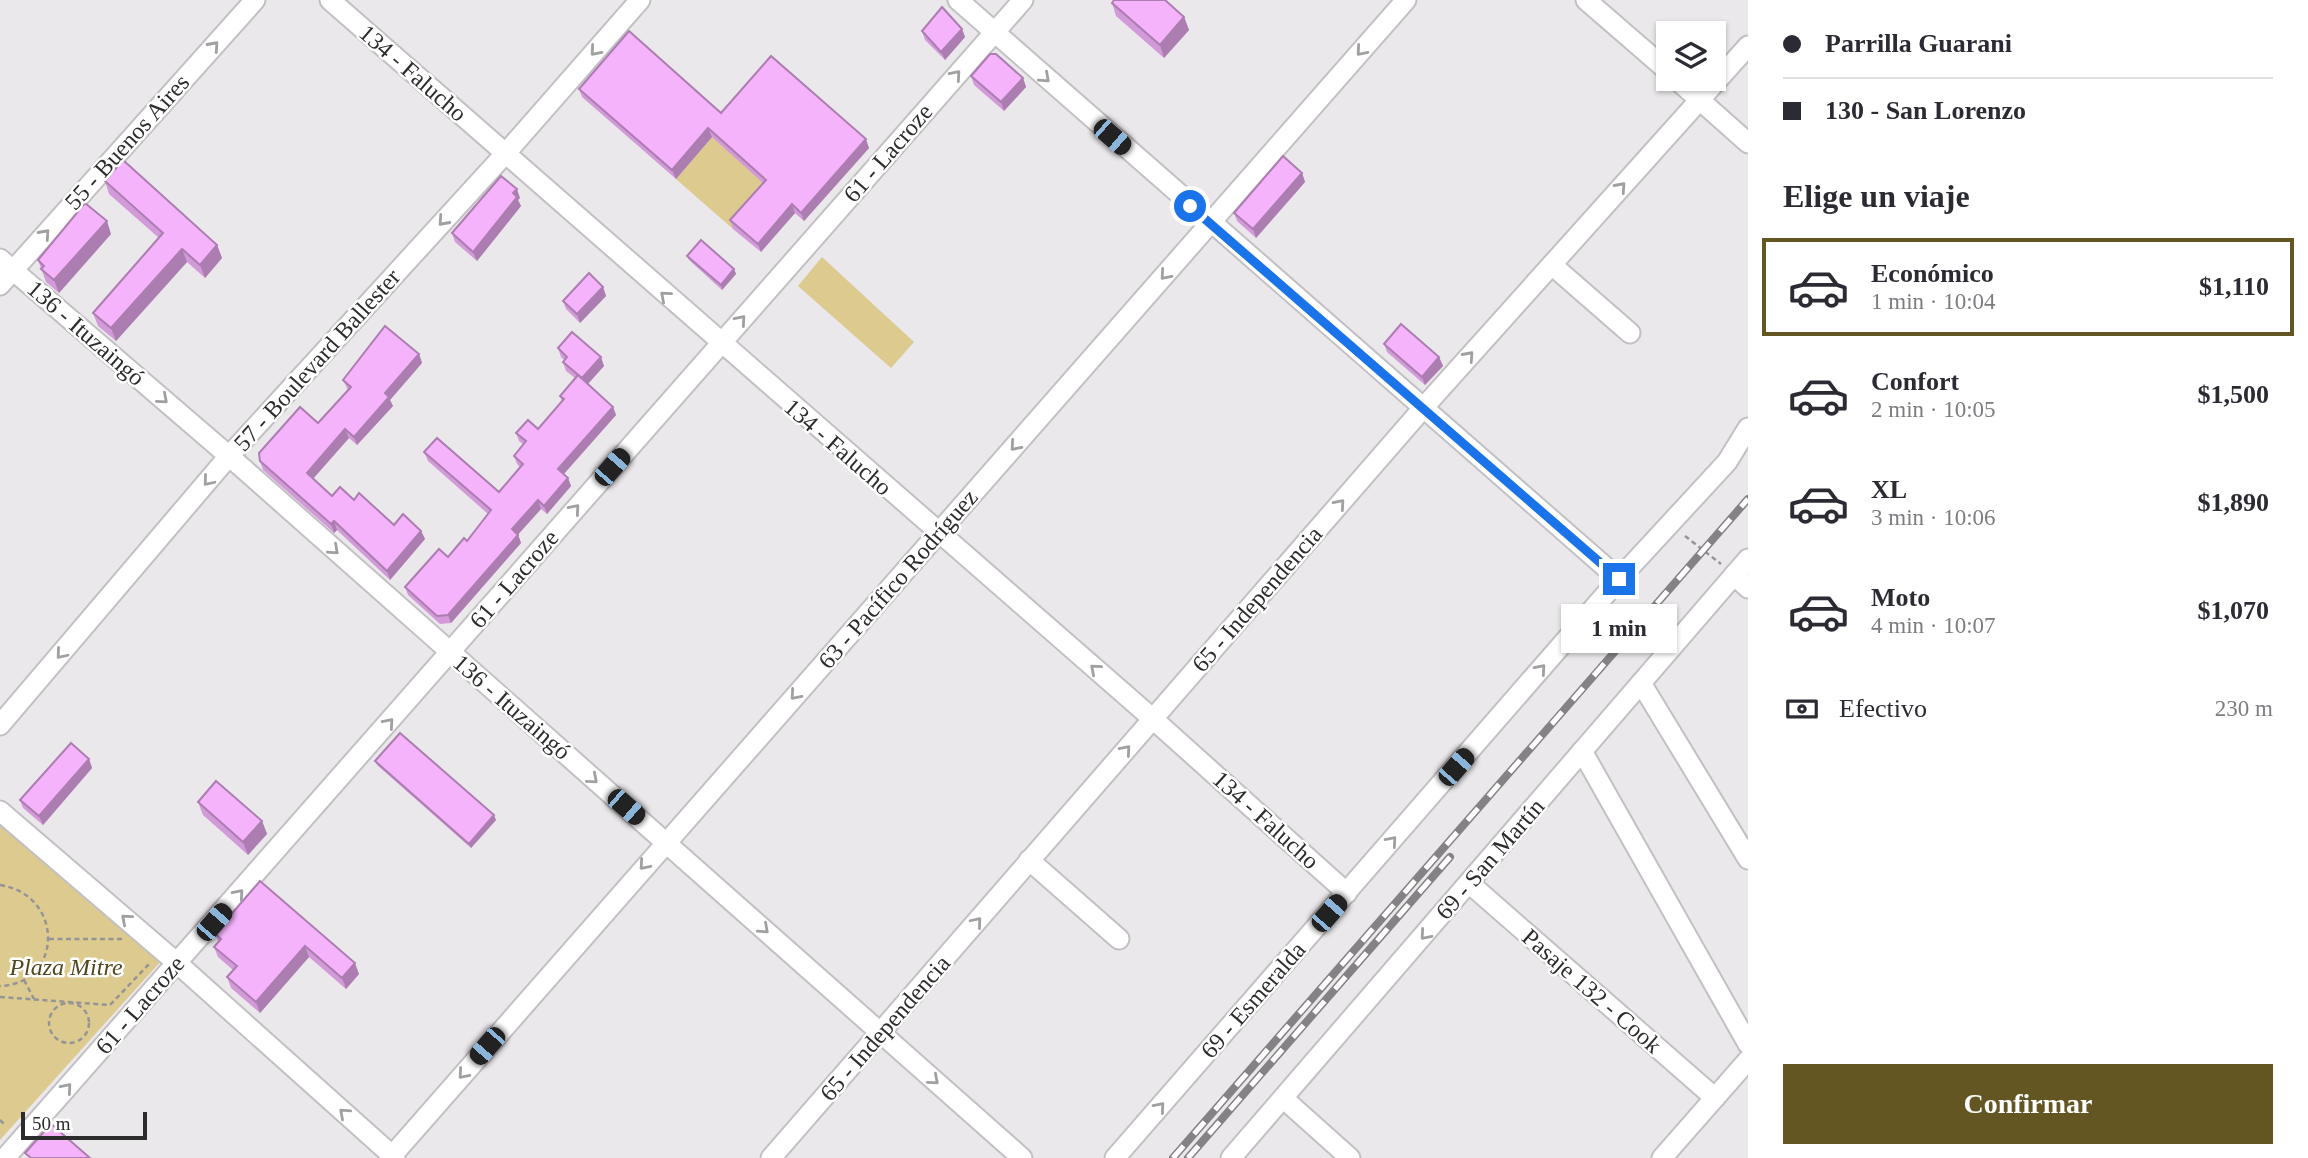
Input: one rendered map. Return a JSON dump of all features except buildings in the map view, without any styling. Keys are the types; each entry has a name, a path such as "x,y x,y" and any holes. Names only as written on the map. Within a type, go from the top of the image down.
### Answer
{"street":[{"name":"55 - Buenos Aires","path":"4,271 255,0"},
{"name":"134 - Falucho","path":"330,0 720,344 1153,719 1347,893"},
{"name":"57 - Boulevard Ballester","path":"0,725 229,456 505,154 639,0"},
{"path":"958,0 1210,224 1619,579"},
{"name":"61 - Lacroze","path":"9,1157 1023,0"},
{"name":"63 - Pacífico Rodríguez","path":"392,1157 665,841 1406,0"},
{"path":"1586,0 1656,61"},
{"name":"65 - Independencia","path":"771,1158 1424,407 1748,46"},
{"path":"1690,91 1748,143"},
{"path":"1552,265 1630,333"},
{"name":"136 - Ituzaingó","path":"4,271 229,456 1022,1158"},
{"name":"69 - Esmeralda","path":"1115,1158 1619,579 1727,462 1748,428"},
{"path":"1727,462 1748,439"},
{"name":"69 - San Martín","path":"1231,1158 1641,683 1741,582 1748,559"},
{"path":"1641,683 1748,859"},
{"path":"1582,751 1748,1044"},
{"path":"0,811 177,963 392,1157"},
{"path":"1029,860 1119,939"},
{"name":"Pasaje 132 - Cook","path":"1469,883 1715,1098"},
{"path":"1662,1158 1748,1060"},
{"path":"1284,1099 1350,1158"}],"path":[{"path":"1670,524 1741,582"},
{"path":"0,885 14,887 29,895 40,907 47,922 49,939 41,962 24,980 0,986"},
{"path":"49,939 124,939"},
{"path":"0,997 110,1005 150,962"},
{"path":"24,980 34,1000"},
{"path":"69,1003 86,1013 88,1025 77,1041 64,1042 54,1035 49,1023 52,1011 69,1003"},
{"path":"88,1025 97,1026"},
{"path":"0,1120 5,1125"}],"green space":[{"path":"774,65 869,148 804,221 769,189 733,229 676,179"},
{"path":"822,257 914,342 891,368 798,286"},
{"name":"Plaza Mitre","path":"0,820 162,960 0,1140"}],"railway":[{"path":"1173,1158 1748,499"},
{"path":"1188,1158 1450,857"}],"route":[{"path":"1190,206 1619,579"}]}
